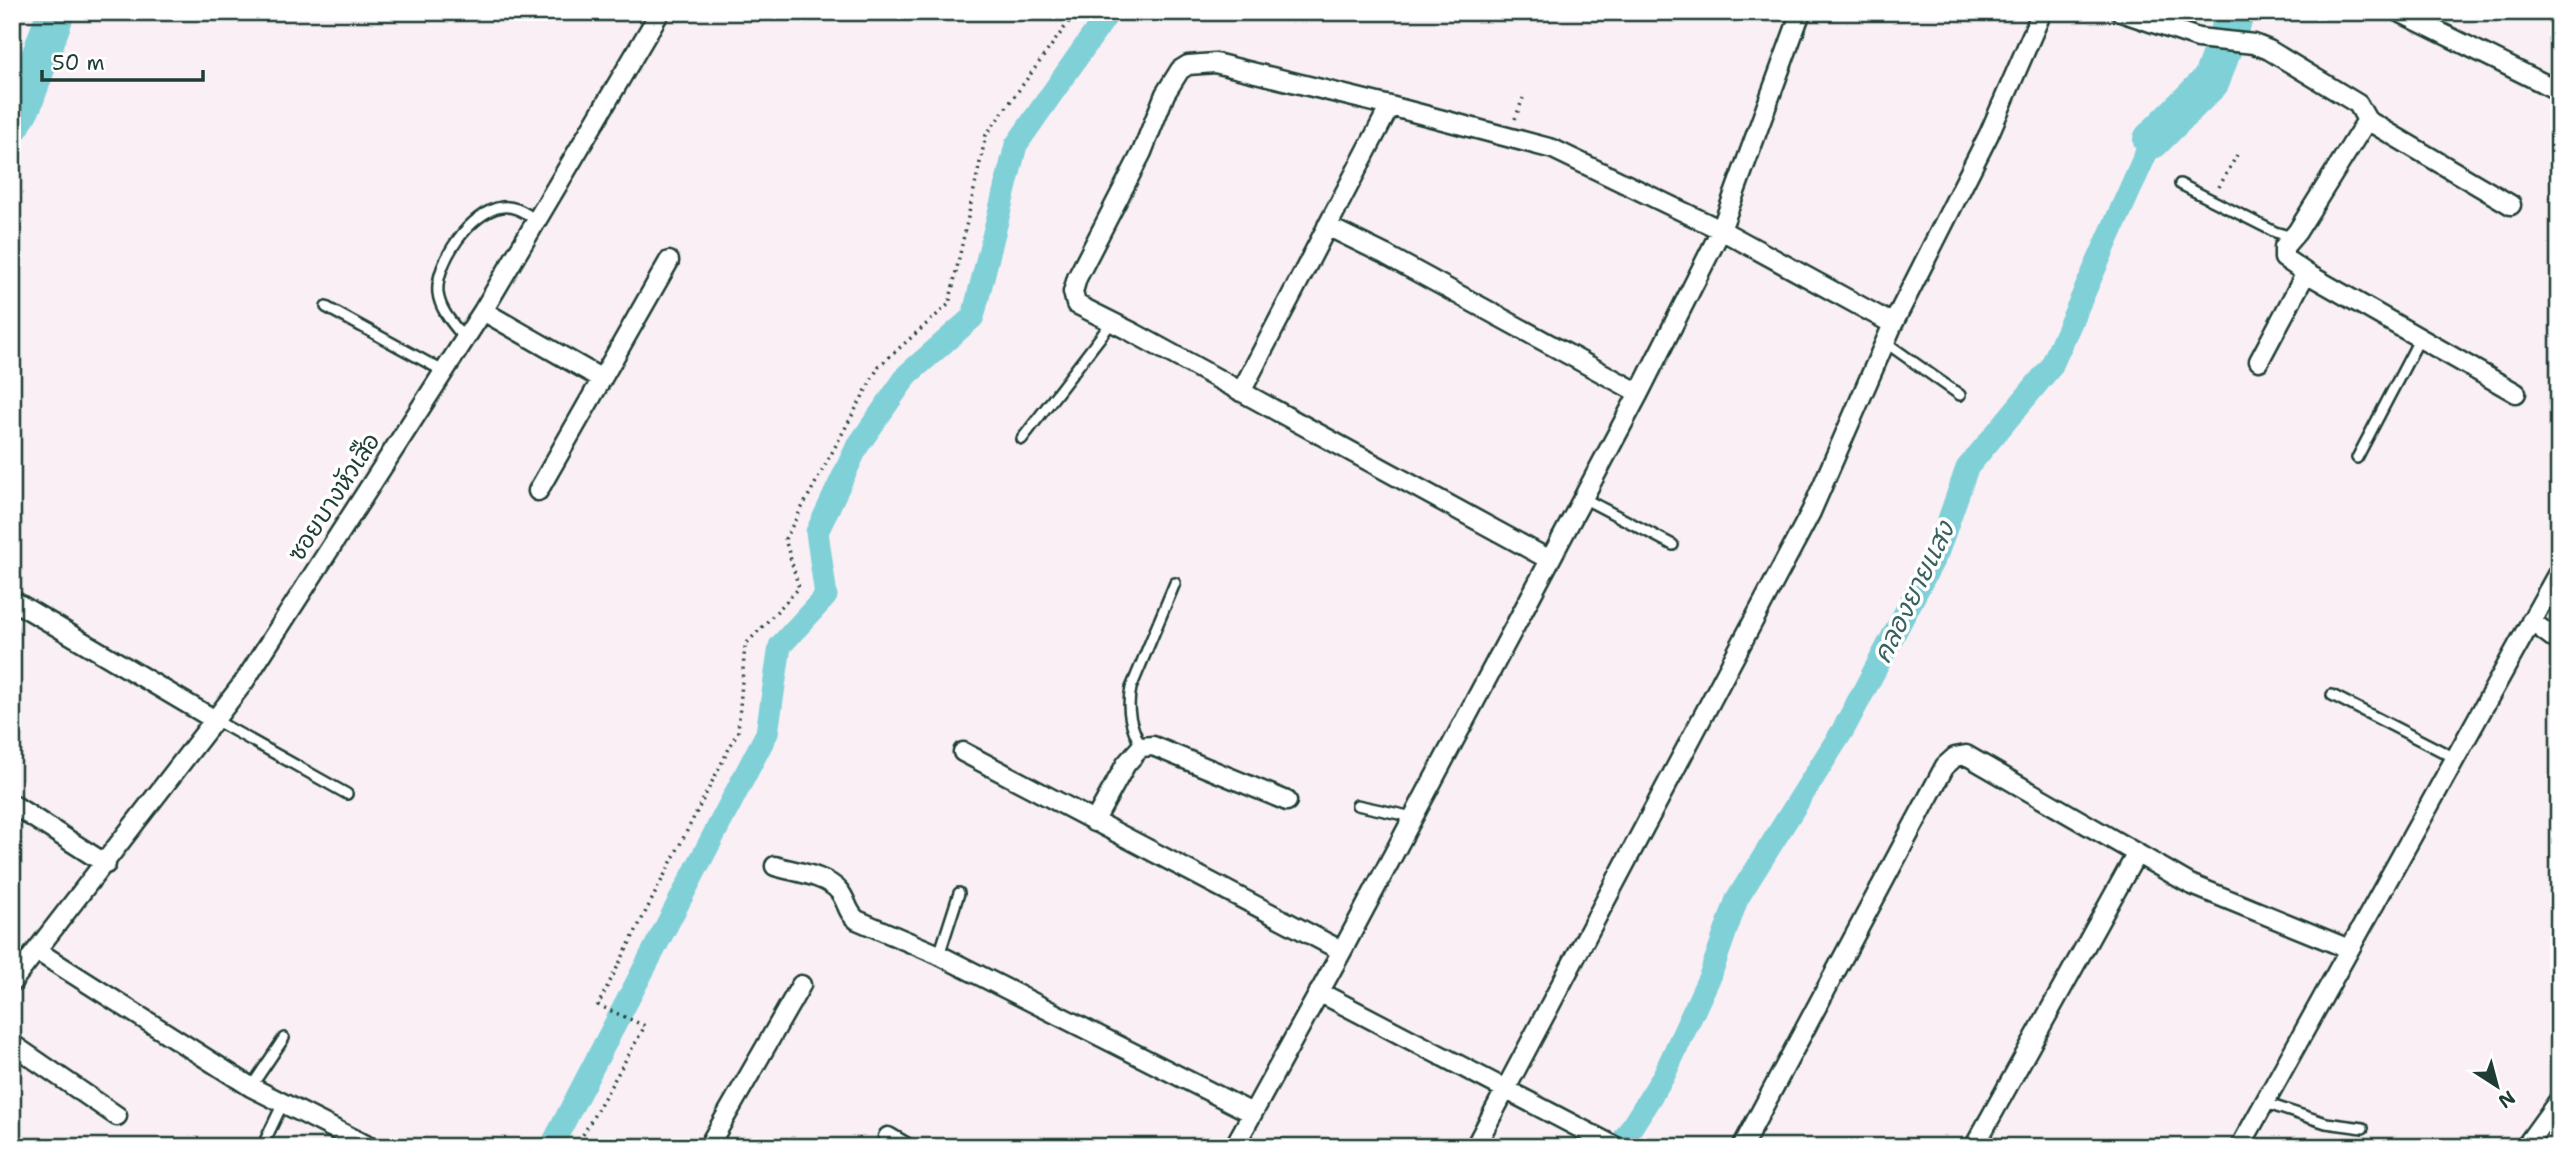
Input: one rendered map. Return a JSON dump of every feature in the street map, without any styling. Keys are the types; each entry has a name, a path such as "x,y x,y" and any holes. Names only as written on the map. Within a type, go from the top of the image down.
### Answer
{"street":[{"name":"ซอยบางหัวเสือ","path":"12,982 106,864 244,682 483,311 660,12"},
{"path":"1234,1147 1550,561 1721,230 1801,12"},
{"path":"1475,1147 1811,512 1893,324 1989,134 2042,12"},
{"path":"2121,12 2185,34 2269,50 2351,99 2362,108 2367,120 2511,205"},
{"path":"2399,12 2433,20 2559,91"},
{"path":"1550,561 1076,304 1073,292 1077,278 1142,152 1166,94 1180,70 1188,65 1215,62 1553,149 1721,230 1893,324"},
{"path":"1241,392 1390,106"},
{"path":"2367,120 2284,247 2283,256 2287,262 2516,393"},
{"path":"1327,226 1386,255 1639,393"},
{"path":"538,491 670,261"},
{"path":"2259,361 2306,273"},
{"path":"483,311 602,379"},
{"path":"2240,1147 2559,572"},
{"path":"12,600 215,720"},
{"path":"2531,621 2559,642"},
{"path":"1094,822 1126,764 1141,747 1153,746 1287,801"},
{"path":"963,752 1342,951"},
{"path":"1742,1147 1945,766 1955,757 1966,755 2190,884 2349,949"},
{"path":"12,804 106,864"},
{"path":"1974,1147 2137,853"},
{"path":"775,866 827,881 838,888 852,916 857,920 939,956 1252,1113"},
{"path":"37,951 251,1087 370,1147"},
{"path":"708,1147 801,985"},
{"path":"1319,992 1610,1143"},
{"path":"12,1044 117,1116"},
{"path":"2525,1147 2559,1100"},
{"path":"888,1137 905,1147"}],"lane":[{"path":"2180,184 2275,232 2292,237"},
{"path":"465,339 443,311 438,293 439,276 462,232 483,214 502,207 514,208 537,220"},
{"path":"326,307 443,371"},
{"path":"1022,439 1111,322"},
{"path":"2357,458 2420,338"},
{"path":"1885,342 1960,396"},
{"path":"1583,498 1673,545"},
{"path":"1141,747 1130,723 1128,705 1131,688 1175,583"},
{"path":"2332,695 2455,758"},
{"path":"215,720 347,794"},
{"path":"1357,805 1413,817"},
{"path":"939,956 959,893"},
{"path":"251,1087 284,1038"},
{"path":"262,1147 283,1103"},
{"path":"2265,1103 2326,1123 2363,1128"}],"path":[{"path":"576,1147 645,1026 598,1005 738,731 745,645 799,588 785,539 879,366 949,304 986,135 1076,12"},
{"path":"2211,199 2237,155"}],"waterway":[{"path":"12,124 24,102 56,12"},
{"path":"551,1147 767,733 780,646 826,596 817,532 857,447 908,374 973,317 1016,145 1109,12"},
{"name":"คลองยายแสง","path":"2152,140 2211,81 2236,12"},
{"name":"คลองยายแสง","path":"1619,1147 1663,1077 1710,976 1737,899 1843,730 1938,551 1967,468 2051,367 2152,140"}]}
